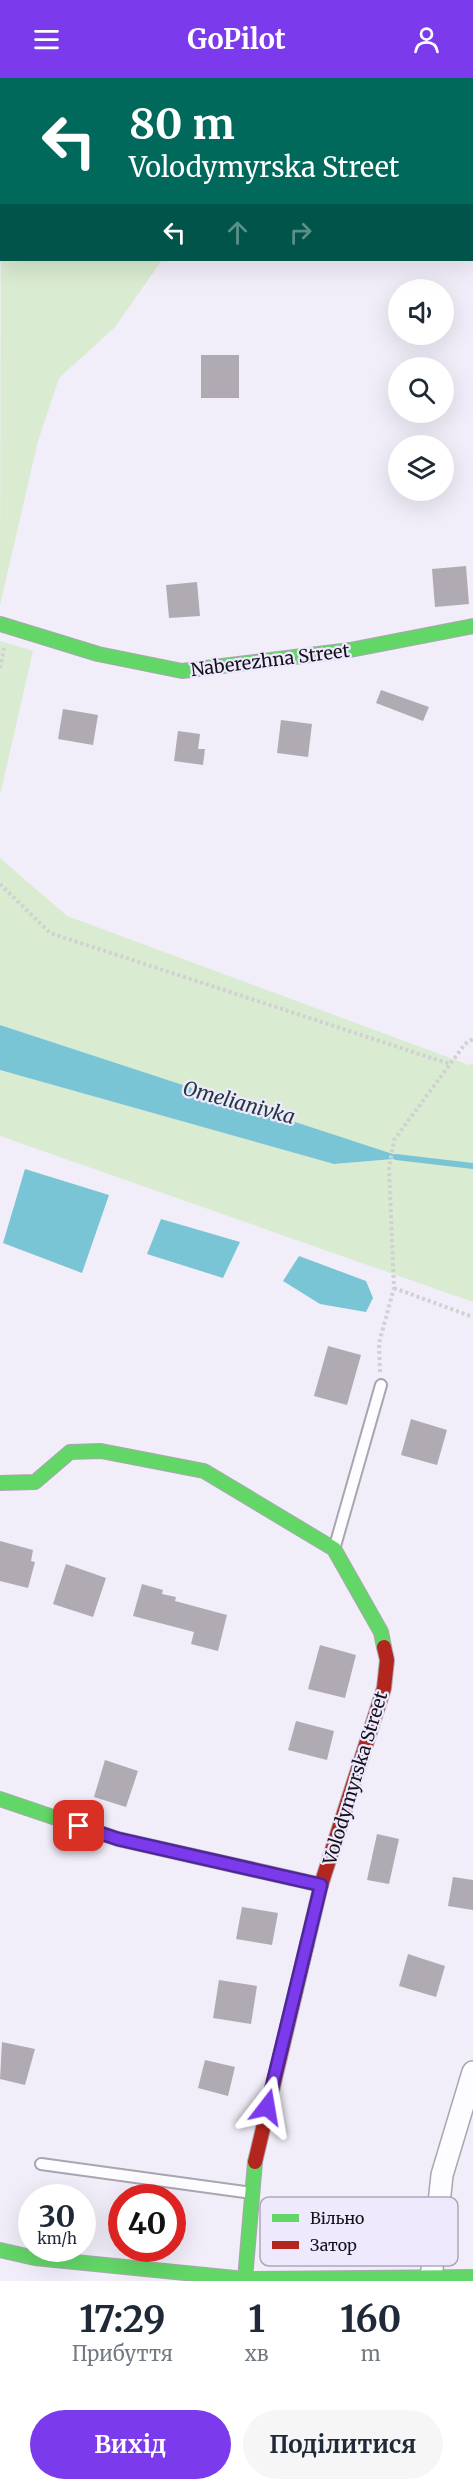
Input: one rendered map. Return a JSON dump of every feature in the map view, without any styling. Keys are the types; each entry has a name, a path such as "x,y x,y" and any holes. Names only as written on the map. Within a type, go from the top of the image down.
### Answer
{"street":[{"name":"Naberezhna Street","path":"0,624 98,654 182,671 350,651 473,626"},
{"name":"Volodymyrska Street","path":"0,1483 35,1482 70,1452 101,1451 204,1471 334,1549 381,1632 387,1660 384,1688 321,1885 256,2151 245,2279"},
{"name":"Volodymyrska Street","path":"0,1799 118,1839 321,1885"},
{"path":"440,2197 442,2175 473,2072"},
{"path":"0,2250 35,2258 208,2279 473,2277"},
{"path":"432,2279 433,2266"}],"lane":[{"path":"334,1549 381,1385"},
{"path":"41,2164 252,2193"}],"path":[{"path":"0,884 50,933 450,1064"},
{"path":"381,1385 379,1343 394,1288 388,1168 394,1140 465,1044 473,1039"},
{"path":"394,1288 473,1317"}],"green space":[{"path":"1,261 161,261 115,327 59,378 38,441 0,605"},
{"path":"0,641 33,651 0,795"},
{"path":"0,858 67,916 469,1065 473,1063 473,1302 0,1136 0,1070 334,1164 403,1158 0,1025"}],"water":[{"path":"0,1025 405,1158 334,1164 0,1070"},
{"path":"25,1169 109,1195 82,1273 3,1243"},
{"path":"161,1219 240,1242 223,1278 147,1254"},
{"path":"299,1256 366,1281 373,1298 366,1312 320,1304 283,1281"}],"building":[{"path":"201,355 239,355 239,398 201,398"},
{"path":"466,566 469,604 435,607 432,569"},
{"path":"197,582 200,616 169,618 166,585"},
{"path":"381,690 429,707 423,721 376,703"},
{"path":"63,709 98,715 93,745 58,739"},
{"path":"281,720 312,724 308,757 277,753"},
{"path":"178,731 200,734 198,749 205,749 203,765 174,761"},
{"path":"328,1346 361,1355 347,1405 314,1396"},
{"path":"411,1419 447,1430 437,1465 401,1455"},
{"path":"0,1541 33,1550 31,1561 35,1562 28,1588 0,1581"},
{"path":"66,1564 106,1578 93,1617 53,1604"},
{"path":"142,1584 163,1590 162,1594 176,1597 175,1601 227,1615 218,1651 191,1644 194,1632 133,1616"},
{"path":"320,1645 356,1655 345,1698 308,1689"},
{"path":"296,1721 334,1731 327,1760 288,1750"},
{"path":"105,1760 138,1771 126,1807 94,1797"},
{"path":"377,1834 399,1839 389,1884 367,1880"},
{"path":"453,1877 473,1880 473,1910 448,1906"},
{"path":"242,1907 278,1913 272,1945 236,1939"},
{"path":"408,1954 445,1966 436,1997 399,1986"},
{"path":"219,1980 257,1986 251,2024 213,2018"},
{"path":"2,2042 35,2049 25,2085 0,2079"},
{"path":"205,2060 235,2067 228,2096 198,2088"}],"waterway":[{"name":"Omelianivka","path":"396,1157 473,1166"}],"traffic: fast":[{"path":"0,624 98,654 182,671 350,650 473,626"},
{"path":"0,1483 35,1482 70,1452 101,1451 204,1471 334,1549 381,1632 384,1647"},
{"path":"0,1799 118,1839 321,1885 307,1944"},
{"path":"245,2279 255,2162"},
{"path":"0,2250 35,2258 245,2279 473,2277"}],"traffic: jam":[{"path":"321,1885 384,1688 387,1660 384,1647"},
{"path":"255,2162 307,1944"}],"route":[{"path":"79,1826 118,1839 321,1885 267,2107"}]}
